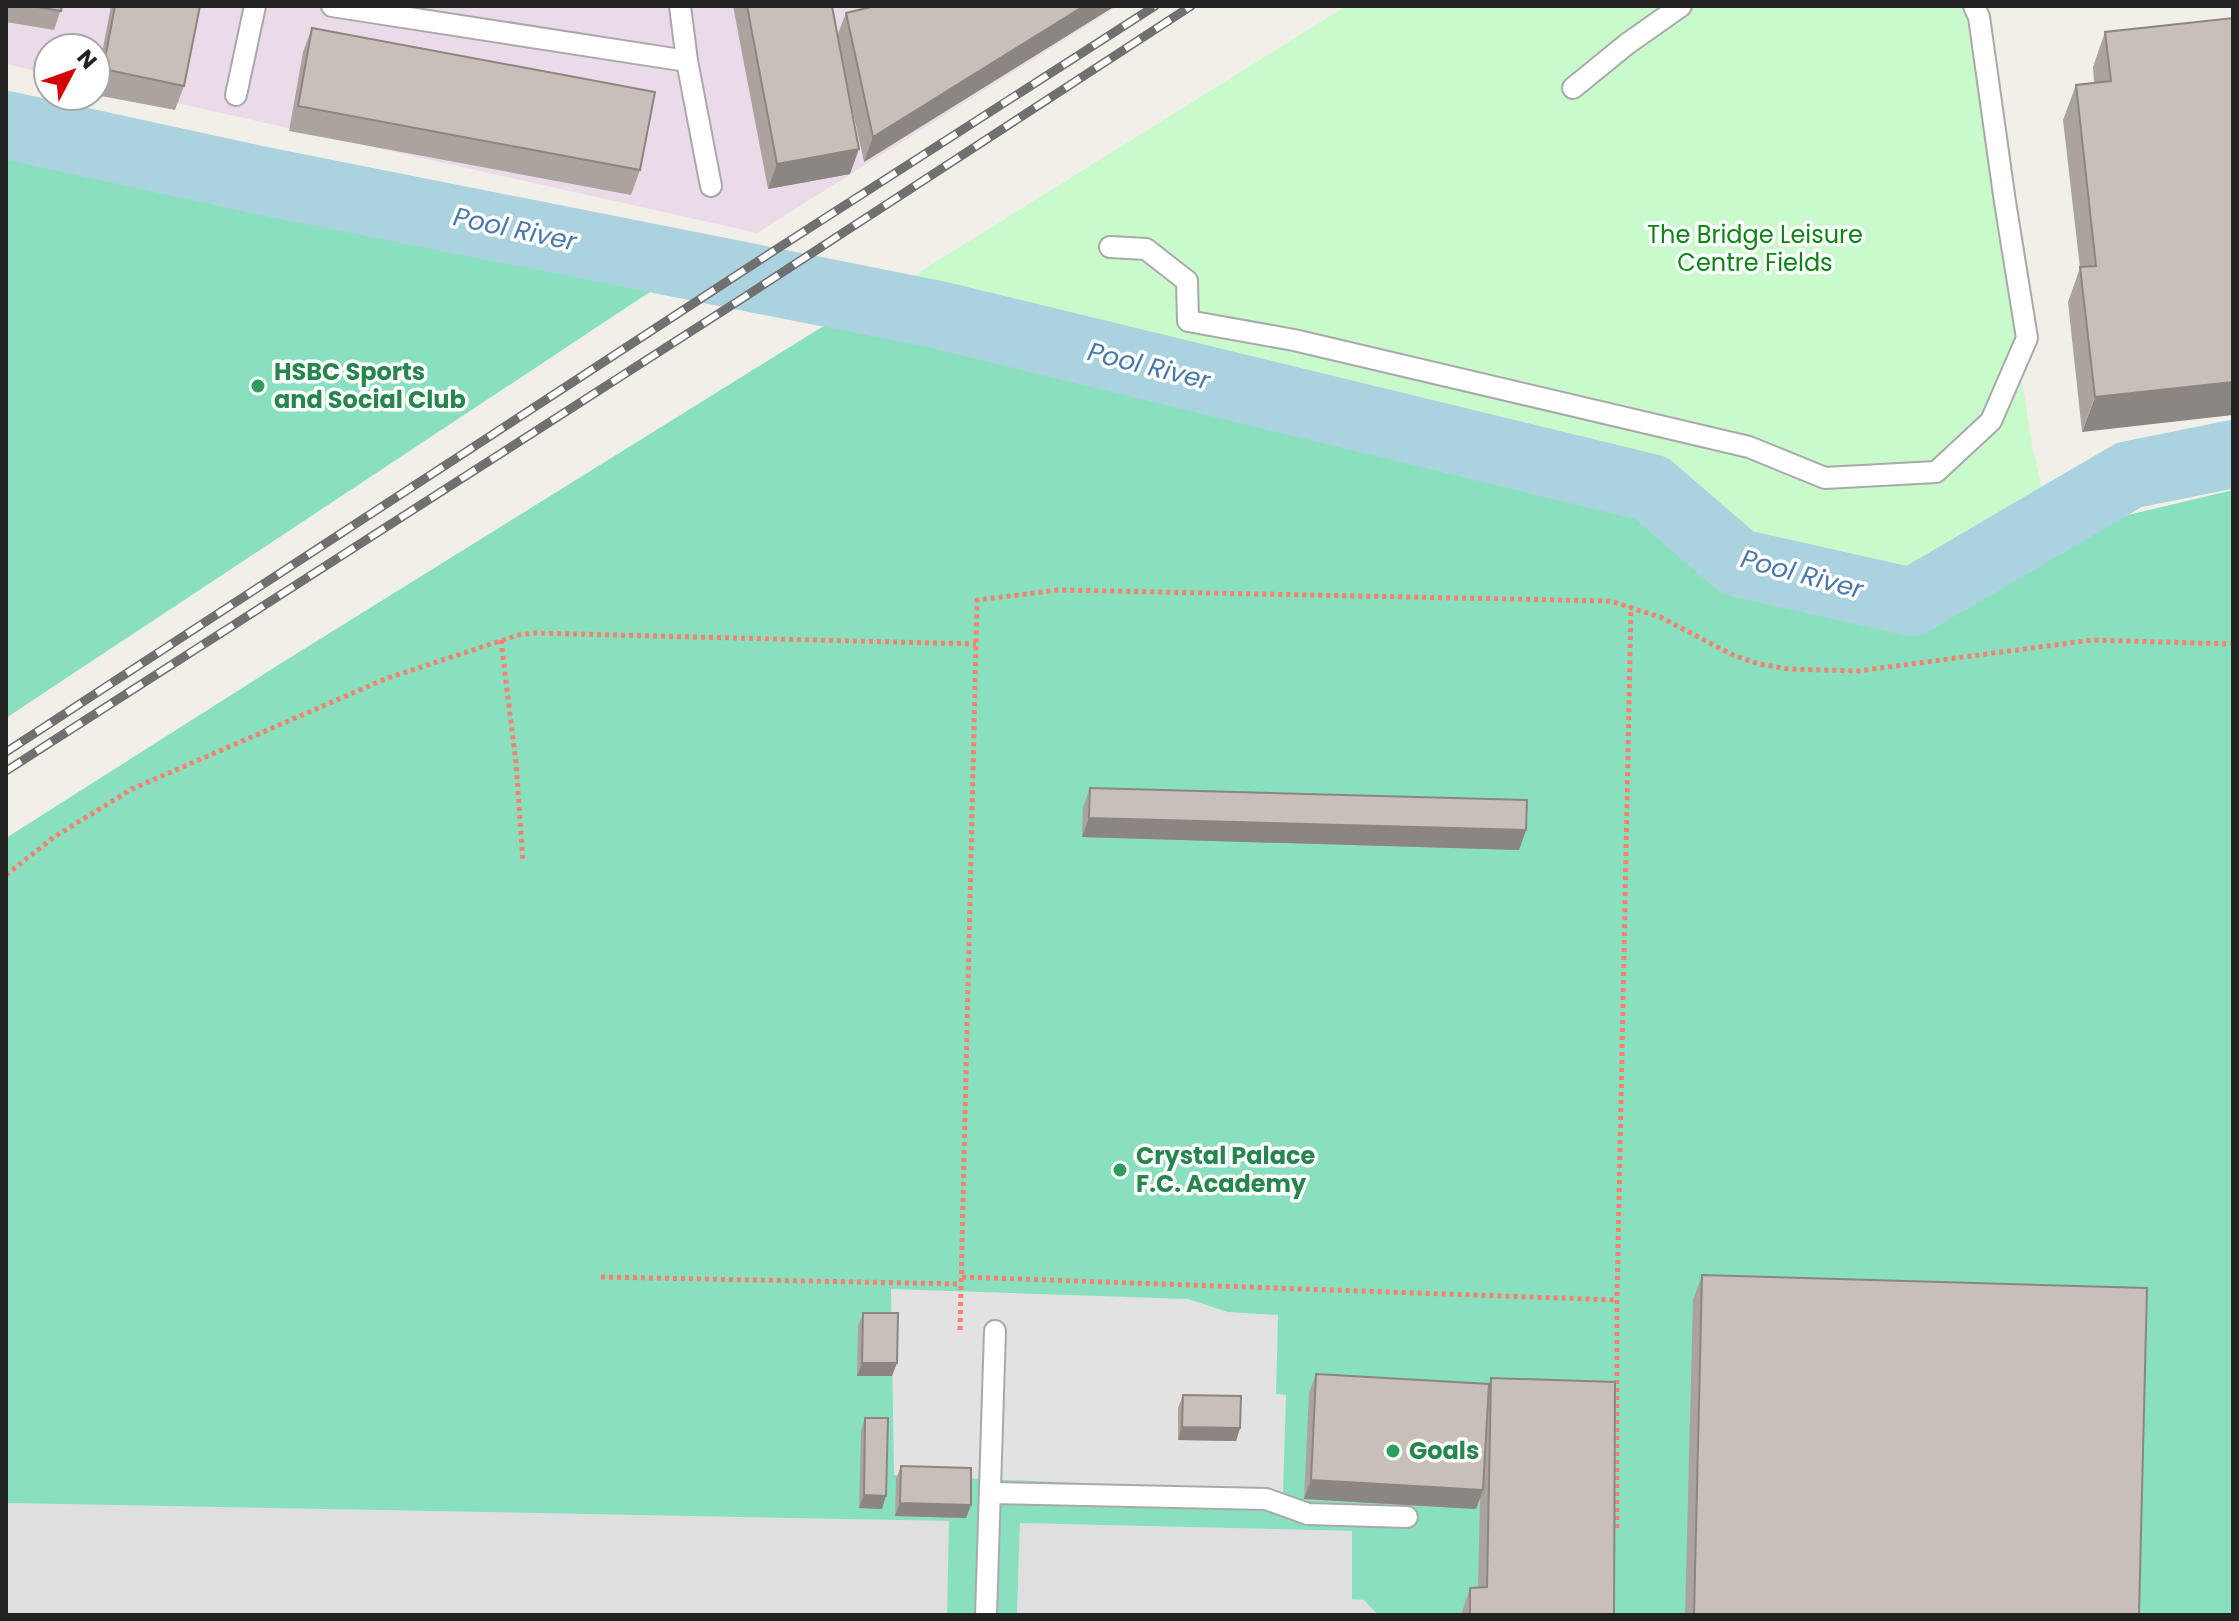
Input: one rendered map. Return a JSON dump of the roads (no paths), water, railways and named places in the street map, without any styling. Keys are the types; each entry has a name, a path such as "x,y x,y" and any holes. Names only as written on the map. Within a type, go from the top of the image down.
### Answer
{"lane":[{"path":"236,95 255,6"},
{"path":"332,6 687,61"},
{"path":"680,6 687,61 711,186"},
{"path":"1573,88 1681,6"},
{"path":"1110,247 1146,249 1187,281 1188,321 1294,340 1749,447 1825,478 1936,472 1991,421 2027,338 1979,17 1974,6"},
{"path":"986,1615 995,1331"},
{"path":"990,1493 1266,1499 1308,1514 1407,1517"}],"waterway":[{"name":"Pool River","path":"6,125 259,180 939,315 1651,488 1738,563 1912,602 2129,475 2233,454"}],"railway":[{"path":"6,752 1155,6"},
{"path":"6,771 1191,6"}],"place":[{"name":"HSBC Sports and Social Club","path":"258,386"},
{"name":"Crystal Palace F.C. Academy","path":"1120,1170"},
{"name":"Goals","path":"1393,1451"}],"park label":[{"name":"The Bridge Leisure Centre Fields","path":"1755,249"}]}
